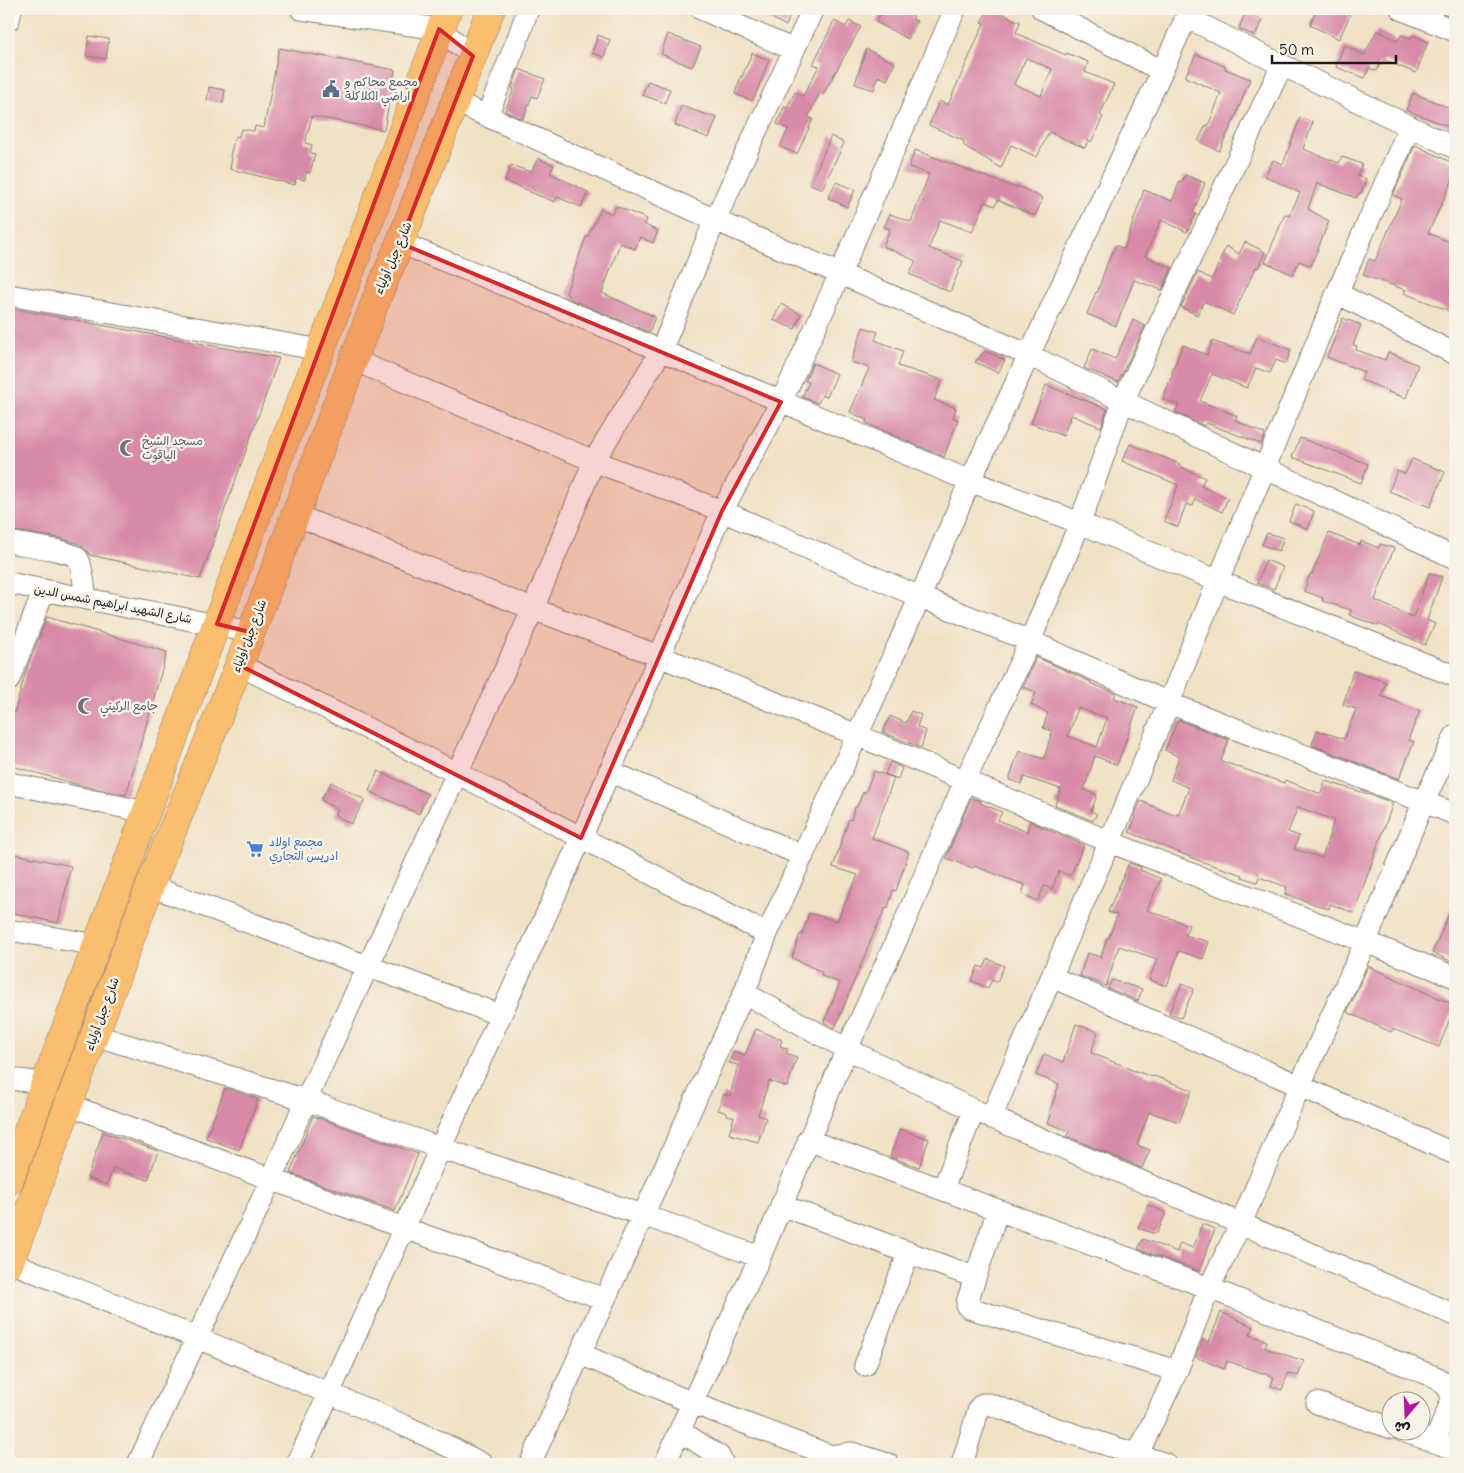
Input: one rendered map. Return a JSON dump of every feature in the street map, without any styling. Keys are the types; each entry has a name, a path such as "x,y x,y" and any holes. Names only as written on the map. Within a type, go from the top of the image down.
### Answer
{"main road":[{"name":"شارع جبل أولياء","path":"9,1263 150,886 239,665 376,300 456,102 491,9"},
{"path":"9,1181 277,461 321,350 443,19"}],"street":[{"path":"9,20 10,9"},
{"path":"301,9 443,19 472,56"},
{"path":"487,116 528,9"},
{"path":"701,9 794,50"},
{"path":"138,1464 271,1180 533,608 594,460 661,351 715,220 813,9"},
{"path":"297,1464 580,838 722,511 781,402 840,274 955,9"},
{"path":"1042,9 1162,70"},
{"path":"1401,9 1455,31"},
{"path":"530,1464 744,993 768,934 920,597 970,481 1188,13 1282,65 1455,148"},
{"path":"665,1464 760,1257 847,1048 903,926 965,781 1030,641 1080,523 1123,401 1282,65"},
{"path":"456,102 715,220 1029,355 1455,558"},
{"path":"943,1189 1052,977 1169,703 1337,293 1410,126"},
{"path":"400,243 527,294 970,481 1080,523 1455,676"},
{"path":"1337,293 1455,354"},
{"path":"9,295 321,350"},
{"path":"353,360 722,511 920,597 1030,641 1169,703 1455,814"},
{"path":"295,515 659,656 857,735 1110,842 1455,977"},
{"path":"9,542 74,555 79,561 86,598"},
{"name":"شارع الشهيد ابراهيم شمس الدين","path":"9,583 250,632"},
{"path":"9,680 44,590"},
{"path":"239,665 457,773 768,934"},
{"path":"1135,1459 1177,1371 1209,1288 1241,1224 1300,1085 1366,941 1424,801 1455,736"},
{"path":"609,771 803,856"},
{"path":"9,783 146,812"},
{"path":"150,886 500,1015"},
{"path":"9,930 97,945"},
{"path":"1052,977 1455,1154"},
{"path":"744,993 847,1048 983,1114 1455,1315"},
{"path":"94,1035 306,1100 440,1148 643,1215 760,1257"},
{"path":"9,1080 45,1083"},
{"path":"69,1105 271,1180 605,1299"},
{"path":"808,1140 1209,1288 1438,1378 1448,1388 1454,1398 1436,1442"},
{"path":"781,1205 974,1278"},
{"path":"998,1210 974,1278 967,1302 969,1308 1177,1371"},
{"path":"865,1365 909,1252"},
{"path":"9,1263 197,1337 329,1393 442,1443 482,1464"},
{"path":"581,1354 692,1403 828,1456 852,1453 888,1464"},
{"path":"1317,1403 1382,1425"},
{"path":"962,1464 979,1408 983,1404 989,1404 1058,1428 1135,1459 1166,1464"},
{"path":"680,1431 718,1456 723,1464"},
{"path":"1430,1440 1455,1449"}],"highlighted area":[{"path":"439,29 473,56 400,243 781,402 722,511 581,838 239,665 250,632 217,624"}],"building":[{"path":"756,9 783,9 791,12 786,26"},
{"path":"883,9 917,9 912,19 917,21 908,39 876,22"},
{"path":"989,9 993,9 1020,22 1016,33 1066,55 1067,53 1088,62 1085,72 1114,84 1100,115 1103,117 1091,142 1088,140 1085,148 1049,132 1037,157 1011,145 1001,168 963,145 964,141 929,125 939,101 948,105 984,23 981,22","holes":["1026,58 1052,69 1041,96 1014,84"]},
{"path":"1317,9 1336,9 1350,15 1339,39 1310,25"},
{"path":"1245,13 1262,20 1255,36 1239,29"},
{"path":"834,21 846,27 849,21 861,27 823,94 820,92 808,117 813,119 797,154 780,147 788,129 777,124 784,107 787,108 795,92 803,96 819,66 813,64"},
{"path":"1377,30 1398,41 1401,35 1411,39 1412,35 1428,42 1416,73 1384,60 1382,64 1380,63 1377,71 1369,68 1365,78 1336,67 1344,45 1364,55"},
{"path":"668,34 701,47 692,67 661,54"},
{"path":"598,35 610,40 604,57 592,53"},
{"path":"89,36 109,39 106,59 86,56"},
{"name":"مجمع محاكم و اراضي الكلاكلة","path":"279,48 395,70 384,130 312,116 305,143 312,145 310,153 315,154 310,173 306,172 305,180 296,178 295,185 230,169 232,158 230,157 235,136 239,137 241,129 254,131 255,126 264,128"},
{"path":"866,49 895,63 887,80 878,76 874,90 855,84"},
{"path":"752,53 769,60 753,101 735,94"},
{"path":"1196,54 1250,79 1235,118 1219,151 1198,141 1206,125 1208,126 1221,93 1185,77"},
{"path":"519,69 545,79 537,98 532,96 523,119 505,111 514,89 512,88"},
{"path":"648,81 670,89 665,103 642,95"},
{"path":"209,87 225,90 223,103 207,100"},
{"path":"1413,93 1455,110 1455,129 1406,110"},
{"path":"681,106 717,118 709,138 675,125"},
{"path":"1300,118 1313,122 1303,149 1339,163 1342,157 1362,164 1357,176 1366,179 1361,193 1356,198 1317,183 1308,209 1329,221 1311,266 1299,261 1293,275 1265,262 1285,214 1289,216 1300,193 1265,176 1273,160 1283,164"},
{"path":"831,136 844,143 822,189 810,184"},
{"path":"1415,145 1455,164 1455,175 1428,233 1452,243 1451,247 1455,249 1455,277 1450,292 1455,294 1455,313 1404,293 1406,290 1363,275 1369,259 1375,261 1402,199 1393,195"},
{"path":"915,150 1016,188 1017,186 1043,198 1035,216 998,200 995,206 985,202 972,232 940,220 929,248 963,261 950,292 909,274 916,261 883,246 890,229 884,227 890,214 911,222 929,174 909,167"},
{"path":"538,158 554,165 550,173 588,192 581,207 557,197 555,202 505,181 511,165 531,172"},
{"path":"1185,175 1205,183 1193,213 1196,214 1187,232 1161,220 1145,256 1172,268 1162,290 1134,280 1116,326 1087,314 1116,245 1124,249 1144,190 1172,201 1180,181 1182,182"},
{"path":"836,182 855,190 847,207 828,198"},
{"path":"616,206 647,219 645,225 658,231 653,243 640,237 635,249 620,243 602,293 655,317 649,332 572,300 566,293 586,237 601,209 612,214"},
{"path":"1245,242 1265,252 1233,315 1204,301 1197,315 1181,307 1198,272 1212,279 1226,246 1239,254"},
{"path":"781,304 801,314 795,329 773,320"},
{"name":"مسجد الشيخ الياقوت","path":"9,308 279,358 200,579 90,555 79,544 60,538 9,530"},
{"path":"1343,318 1361,325 1353,345 1357,346 1356,350 1385,360 1388,352 1418,365 1406,398 1361,380 1364,372 1327,357"},
{"path":"1133,320 1145,326 1118,382 1084,368 1092,349 1115,359"},
{"path":"863,327 878,332 875,340 903,351 898,366 942,380 934,400 956,408 953,418 958,419 944,457 866,423 867,420 850,412 869,368 851,362"},
{"path":"1257,337 1291,350 1286,364 1276,360 1270,373 1256,368 1247,388 1212,374 1200,401 1237,416 1235,420 1265,434 1261,444 1206,423 1204,426 1175,412 1179,405 1163,399 1183,345 1207,355 1212,341 1250,354"},
{"path":"985,351 1005,360 998,373 975,362"},
{"path":"813,363 837,374 827,397 822,395 818,403 802,397 809,382 805,381"},
{"path":"1046,385 1107,409 1101,427 1071,415 1063,436 1031,423"},
{"path":"1300,438 1368,464 1361,483 1292,457"},
{"path":"1130,444 1180,464 1179,466 1205,478 1201,486 1228,498 1222,512 1195,499 1193,506 1186,504 1178,527 1164,521 1178,485 1122,461"},
{"path":"1412,459 1445,472 1430,507 1389,491 1397,471 1405,474"},
{"path":"1296,504 1314,511 1308,529 1289,521"},
{"path":"1267,533 1284,538 1279,551 1262,545"},
{"path":"1329,533 1360,545 1361,541 1379,548 1380,544 1394,548 1375,600 1413,618 1429,573 1442,577 1427,620 1435,624 1425,645 1379,624 1378,626 1349,615 1351,610 1322,601 1323,598 1304,591"},
{"path":"1266,560 1283,567 1274,589 1257,583"},
{"path":"47,617 167,652 126,795 79,785 9,765 9,731 26,671"},
{"path":"1036,657 1090,683 1116,693 1114,698 1138,707 1117,765 1095,756 1084,790 1097,795 1091,811 1097,814 1093,821 1055,805 1061,789 1024,777 1022,784 1009,780 1019,751 1044,759 1052,731 1043,728 1048,713 1031,705 1036,692 1023,687","holes":["1078,708 1107,718 1097,747 1068,736"]},
{"path":"1353,671 1386,682 1381,696 1420,711 1408,740 1414,742 1399,779 1312,745 1317,730 1344,739 1356,709 1343,705"},
{"path":"911,711 921,715 917,727 926,731 921,748 883,732 890,716 906,723"},
{"path":"1178,720 1229,740 1221,761 1284,783 1285,780 1321,794 1325,781 1393,803 1354,913 1330,904 1329,909 1285,894 1287,887 1259,877 1257,882 1242,877 1243,875 1200,861 1129,832 1141,801 1173,815 1178,815 1189,788 1171,780 1179,757 1165,750","holes":["1298,807 1334,820 1322,858 1294,849 1299,836 1288,832"]},
{"path":"890,762 902,768 898,779 885,774"},
{"path":"378,771 428,794 419,814 369,791"},
{"path":"874,771 894,778 872,838 909,852 896,891 893,890 888,908 886,907 873,935 835,1028 824,1022 840,983 821,976 822,972 792,958 809,913 837,921 858,875 833,867 849,819 851,820 855,807 857,807 863,792 865,793"},
{"path":"331,782 365,800 351,824 335,815 338,810 321,800"},
{"path":"971,798 1002,812 998,820 1027,832 1030,822 1084,845 1070,876 1059,871 1052,889 1044,886 1038,901 1022,894 1025,885 946,858"},
{"path":"15,854 71,866 58,923 9,912 9,883"},
{"path":"1129,863 1141,867 1140,870 1161,879 1147,910 1189,925 1185,935 1209,942 1203,959 1179,951 1167,986 1149,980 1157,959 1119,946 1106,986 1080,976 1087,953 1101,957 1117,915 1108,912"},
{"path":"1455,900 1455,963 1432,953"},
{"path":"988,959 1004,966 997,982 992,980 988,988 972,981 978,966 984,968"},
{"path":"1368,966 1455,1005 1439,1047 1393,1029 1391,1032 1347,1012"},
{"path":"1112,980 1142,989 1138,1001 1108,988"},
{"path":"1182,984 1194,989 1181,1018 1169,1013"},
{"path":"1076,1024 1098,1032 1091,1053 1129,1069 1192,1090 1179,1122 1149,1112 1137,1145 1150,1150 1142,1168 1067,1136 1069,1131 1048,1123 1059,1084 1036,1075 1044,1054 1063,1062"},
{"path":"756,1029 782,1040 780,1046 788,1049 786,1053 797,1057 787,1087 769,1081 758,1115 766,1118 758,1142 729,1134 734,1117 718,1110 724,1094 730,1096 738,1065 729,1063 733,1051 745,1055"},
{"path":"225,1088 258,1099 239,1150 206,1138"},
{"path":"313,1116 418,1154 395,1211 290,1173"},
{"path":"900,1129 929,1139 919,1167 890,1157"},
{"path":"103,1132 158,1151 148,1180 113,1168 107,1185 87,1178"},
{"path":"1148,1205 1166,1213 1157,1233 1138,1228"},
{"path":"1202,1224 1215,1229 1199,1271 1138,1249 1143,1239 1177,1252 1180,1243 1193,1248"},
{"path":"1221,1312 1254,1327 1250,1335 1267,1341 1265,1348 1304,1361 1298,1376 1288,1373 1282,1390 1271,1386 1274,1377 1227,1361 1224,1369 1196,1357 1203,1339 1209,1342"}],"place":[{"name":"مجمع محاكم و اراضي الكلاكلة","path":"331,89"},
{"name":"مسجد الشيخ الياقوت","path":"128,448"},
{"name":"جامع الركيني","path":"86,706"},
{"name":"مجمع اولاد ادريس التجاري","path":"255,849"}]}
